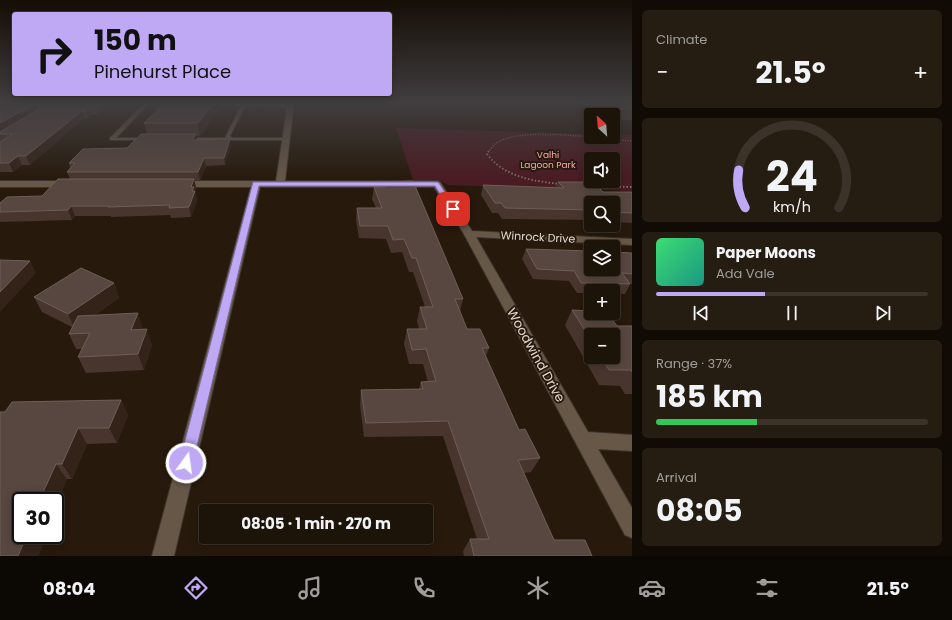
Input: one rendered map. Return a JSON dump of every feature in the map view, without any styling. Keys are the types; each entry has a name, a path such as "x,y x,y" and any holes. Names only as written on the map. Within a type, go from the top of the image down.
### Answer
{"street":[{"path":"168,184 280,184 287,128"},
{"path":"0,184 80,184"},
{"path":"163,556 256,184"},
{"name":"Woodwind Drive","path":"280,184 437,184 469,234 632,528"},
{"name":"Winrock Drive","path":"469,234 632,242"},
{"path":"583,440 632,443"}],"lane":[{"path":"123,128 112,139 152,139"},
{"path":"232,128 227,137 232,139"},
{"path":"184,139 286,139"}],"path":[{"path":"564,184 529,179 502,169 489,159 487,154 488,149 504,139 527,135 557,135 632,141"},
{"path":"620,186 632,187"}],"green space":[{"name":"Valhi Lagoon Park","path":"396,128 584,134 584,144 620,144 620,134 632,135 632,191 448,185 441,181 413,180"}],"building":[{"path":"7,128 61,128 26,156 18,156 9,163 0,163 0,142 13,134 0,134 0,132"},
{"path":"141,134 196,134 192,140 230,139 224,158 204,158 198,172 67,172 75,163 69,163 83,149 127,148"},
{"path":"58,179 194,179 191,187 194,187 192,191 195,191 189,207 169,208 170,205 108,207 109,206 71,206 68,210 0,212 0,203 7,197 42,196"},
{"path":"413,181 463,299 455,299 467,329 480,329 489,348 482,348 519,430 525,429 540,458 518,460 554,540 585,540 592,556 474,556 470,539 489,539 448,421 366,423 361,390 423,389 421,382 436,381 426,349 412,350 407,329 427,329 420,307 433,307 416,258 412,258 404,239 393,240 388,226 360,226 357,208 382,208 374,187 385,187 383,182"},
{"path":"558,182 584,182 584,188 599,188 603,192 632,192 632,213 620,212 620,196 584,196 584,210 505,208 501,203 495,203 483,185 564,188"},
{"path":"526,249 584,251 584,276 620,276 620,252 632,253 632,274 622,273 630,284 581,283 574,271 537,269"},
{"path":"0,260 30,261 0,292"},
{"path":"81,268 114,283 68,314 34,297"},
{"path":"572,310 584,311 584,320 613,320 617,326 632,326 632,372 631,370 609,370 605,364 620,364 620,328 584,329"},
{"path":"138,313 131,330 147,329 138,354 78,357 90,333 69,334 78,316"},
{"path":"121,400 109,428 78,428 62,464 56,464 43,492 12,492 12,544 23,544 18,556 0,556 0,412 5,412 12,402"}],"route":[{"path":"186,463 256,184 437,184 453,209"}]}
